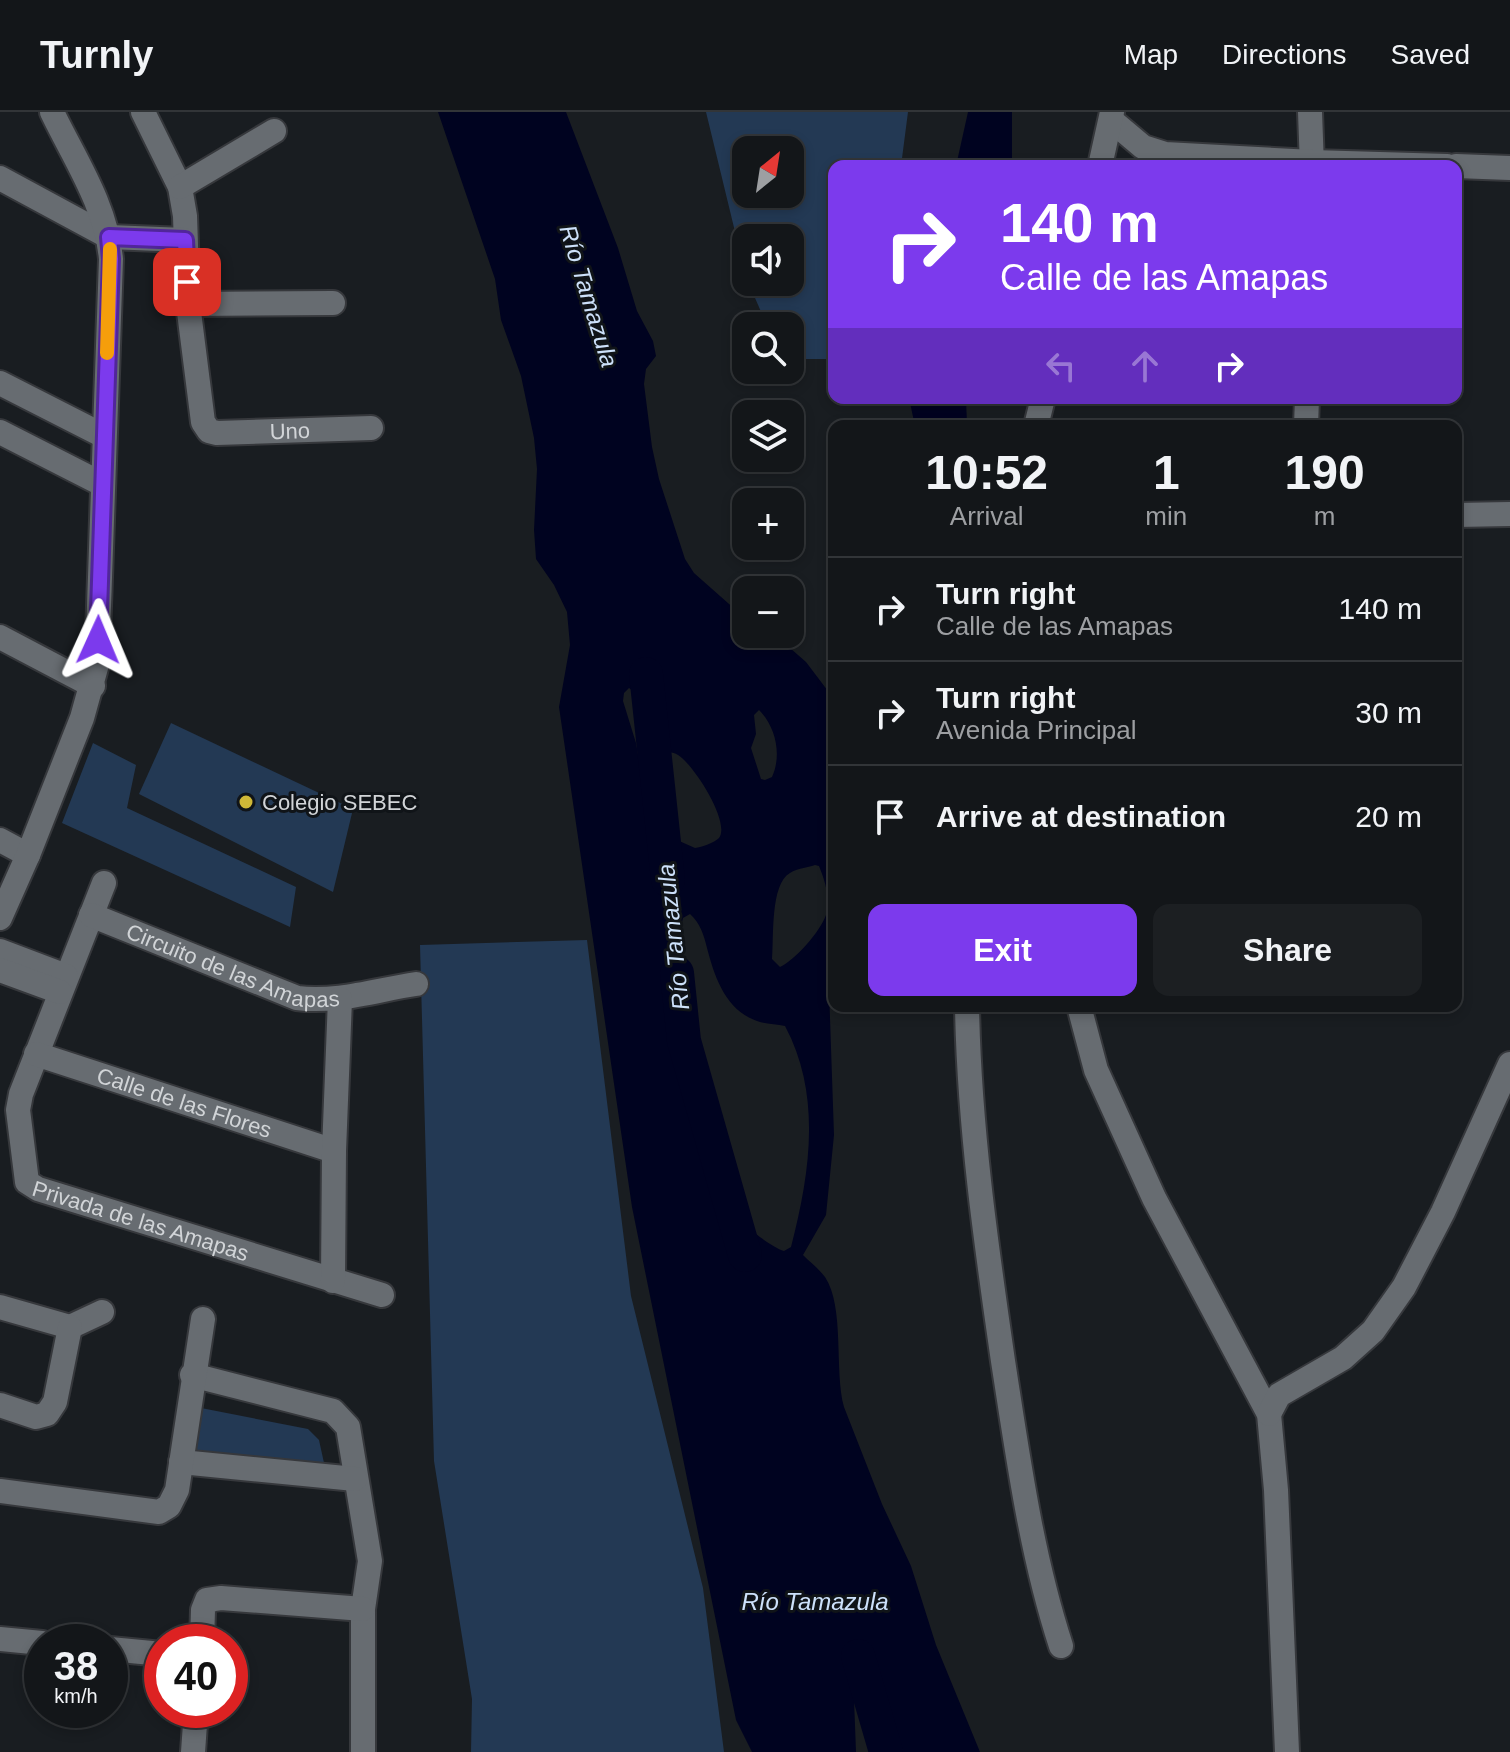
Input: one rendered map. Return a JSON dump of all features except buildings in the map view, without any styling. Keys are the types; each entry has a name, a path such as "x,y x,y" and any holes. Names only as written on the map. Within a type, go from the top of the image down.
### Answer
{"street":[{"path":"0,918 28,855 93,686 97,664 111,259 109,237 91,187 52,112"},
{"path":"143,112 180,187 185,216 188,304 333,303"},
{"path":"1310,112 1312,160"},
{"path":"1112,116 1143,147 1165,154 1253,160"},
{"path":"1101,160 1112,116"},
{"path":"180,187 274,131"},
{"path":"1462,166 1510,168"},
{"path":"0,178 109,237 185,240"},
{"name":"Uno","path":"188,304 203,422 209,431 371,428"},
{"path":"0,383 104,436"},
{"path":"0,432 102,484"},
{"path":"1462,515 1510,514"},
{"path":"0,637 93,686"},
{"path":"0,840 28,855"},
{"path":"36,1054 104,883"},
{"name":"Circuito de las Amapas","path":"91,915 272,990 319,1001 340,999 333,1281"},
{"path":"0,951 63,984"},
{"path":"0,970 63,984"},
{"path":"340,999 363,992 416,984"},
{"path":"967,1012 987,1251 1021,1476 1046,1601 1061,1646"},
{"path":"1081,1012 1096,1070 1154,1198 1269,1414 1276,1490 1287,1752"},
{"name":"Calle de las Flores","path":"36,1054 334,1151"},
{"name":"Privada de las Amapas","path":"36,1054 18,1110 27,1182 38,1189 382,1295"},
{"path":"1269,1414 1279,1395 1343,1358 1373,1331 1404,1287 1443,1212 1510,1064"},
{"path":"0,1307 70,1327 102,1312"},
{"path":"0,1491 159,1512 169,1506 175,1499 203,1319"},
{"path":"0,1405 36,1417 47,1414 55,1402 70,1327"},
{"path":"192,1375 333,1411 348,1427 370,1561 363,1609 363,1752"},
{"path":"181,1462 355,1479"},
{"path":"203,1624 207,1600 221,1598 363,1609"},
{"path":"0,1639 24,1641"},
{"path":"193,1752 195,1728"}],"shaded area":[{"path":"706,112 908,112 902,160 828,160 828,359 804,358 804,312 762,312 754,296 804,296 804,224 733,224"},
{"name":"Colegio SEBEC","path":"171,723 353,809 333,892 139,794"},
{"name":"Colegio SEBEC","path":"93,743 136,765 127,808 296,887 290,927 62,823"},
{"path":"587,940 631,1296 703,1588 724,1752 471,1752 472,1699 434,1461 420,945"},
{"path":"196,1407 308,1429 319,1440 324,1463 318,1471 188,1464"}],"water":[{"name":"Río Tamazula","path":"438,112 566,112 618,248 637,311 653,341 656,356 646,369 644,384 652,447 685,559 694,573 732,607 732,648 790,648 806,662 828,691 828,903 828,1012 834,1135 826,1215 803,1255 823,1274 831,1290 837,1322 844,1407 882,1504 911,1566 936,1645 980,1752 903,1752 888,1717 857,1693 854,1699 856,1752 752,1752 736,1720 632,1207 559,707 570,645 567,612 554,585 536,559 537,469 521,376 501,320 495,279","holes":["629,688 635,692 657,731 661,750 685,760 709,794 720,820 719,838 714,842 695,848 650,828 636,743 623,701 624,693","759,710 765,717 777,751 772,777 765,780 761,779 751,748 756,734 754,715","819,866 828,903 826,915 793,958 780,967 772,959 776,900 779,888 790,873","690,914 699,925 718,982 730,1002 748,1017 785,1026 797,1052 804,1079 809,1135 798,1219 791,1247 784,1251 765,1241 743,1223 712,1185 681,1042 679,934 683,918"]},
{"path":"968,112 1012,112 1012,160 957,160"},
{"path":"910,404 966,404 967,420 914,420"}],"waterway":[{"name":"Río Tamazula","path":"646,674 668,880"},
{"name":"Río Tamazula","path":"677,973 684,1041 745,1255"},
{"name":"Río Tamazula","path":"858,1656 886,1752"}],"slow traffic":[{"path":"107,353 110,249"}],"place":[{"name":"Colegio SEBEC","path":"246,802"}],"route":[{"path":"98,640 111,259 109,237 185,240 187,282"}]}
